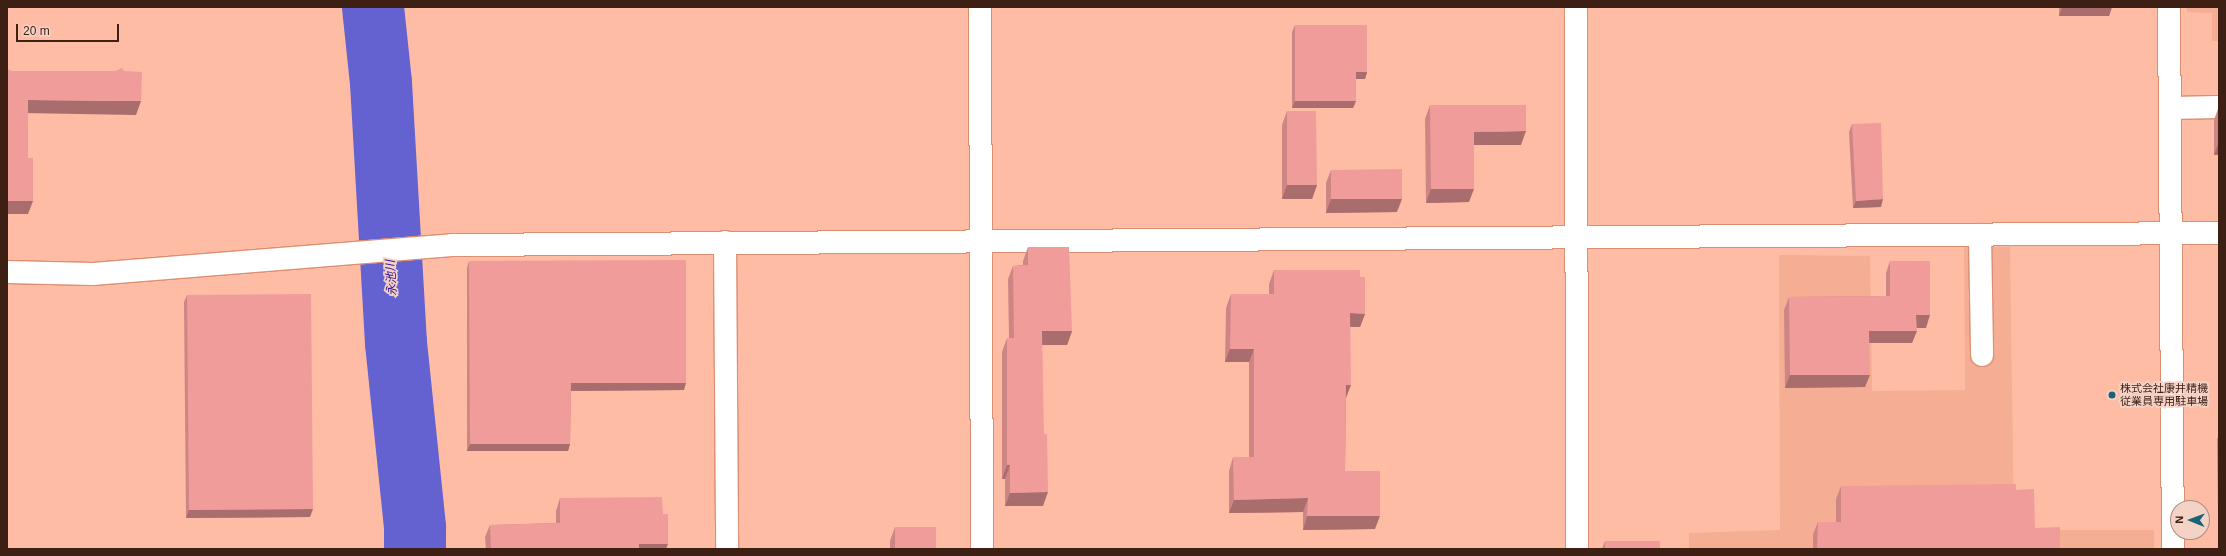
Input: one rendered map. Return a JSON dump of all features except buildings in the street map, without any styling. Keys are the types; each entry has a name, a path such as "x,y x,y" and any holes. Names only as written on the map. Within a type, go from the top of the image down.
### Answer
{"street":[{"path":"980,7 982,549"},
{"path":"1576,7 1577,549"},
{"path":"2169,7 2173,233 2173,549"},
{"path":"2171,108 2219,107"},
{"path":"7,272 93,274 431,247 725,242 1577,235 1980,235 2219,233"},
{"path":"1980,235 1982,355"},
{"path":"725,242 727,549"}],"shaded area":[{"path":"2187,7 2219,7 2219,41 2212,41 2212,13 2187,12"},
{"path":"1964,247 2010,247 2014,530 2154,530 2154,549 1689,549 1689,533 1780,530 1779,255 1870,256 1872,391 1965,390"}],"waterway":[{"name":"永池川","path":"373,7 381,83 396,343 415,528 415,549"}],"place":[{"name":"株式会社康井精機 従業員専用駐車場","path":"2112,395"}]}
